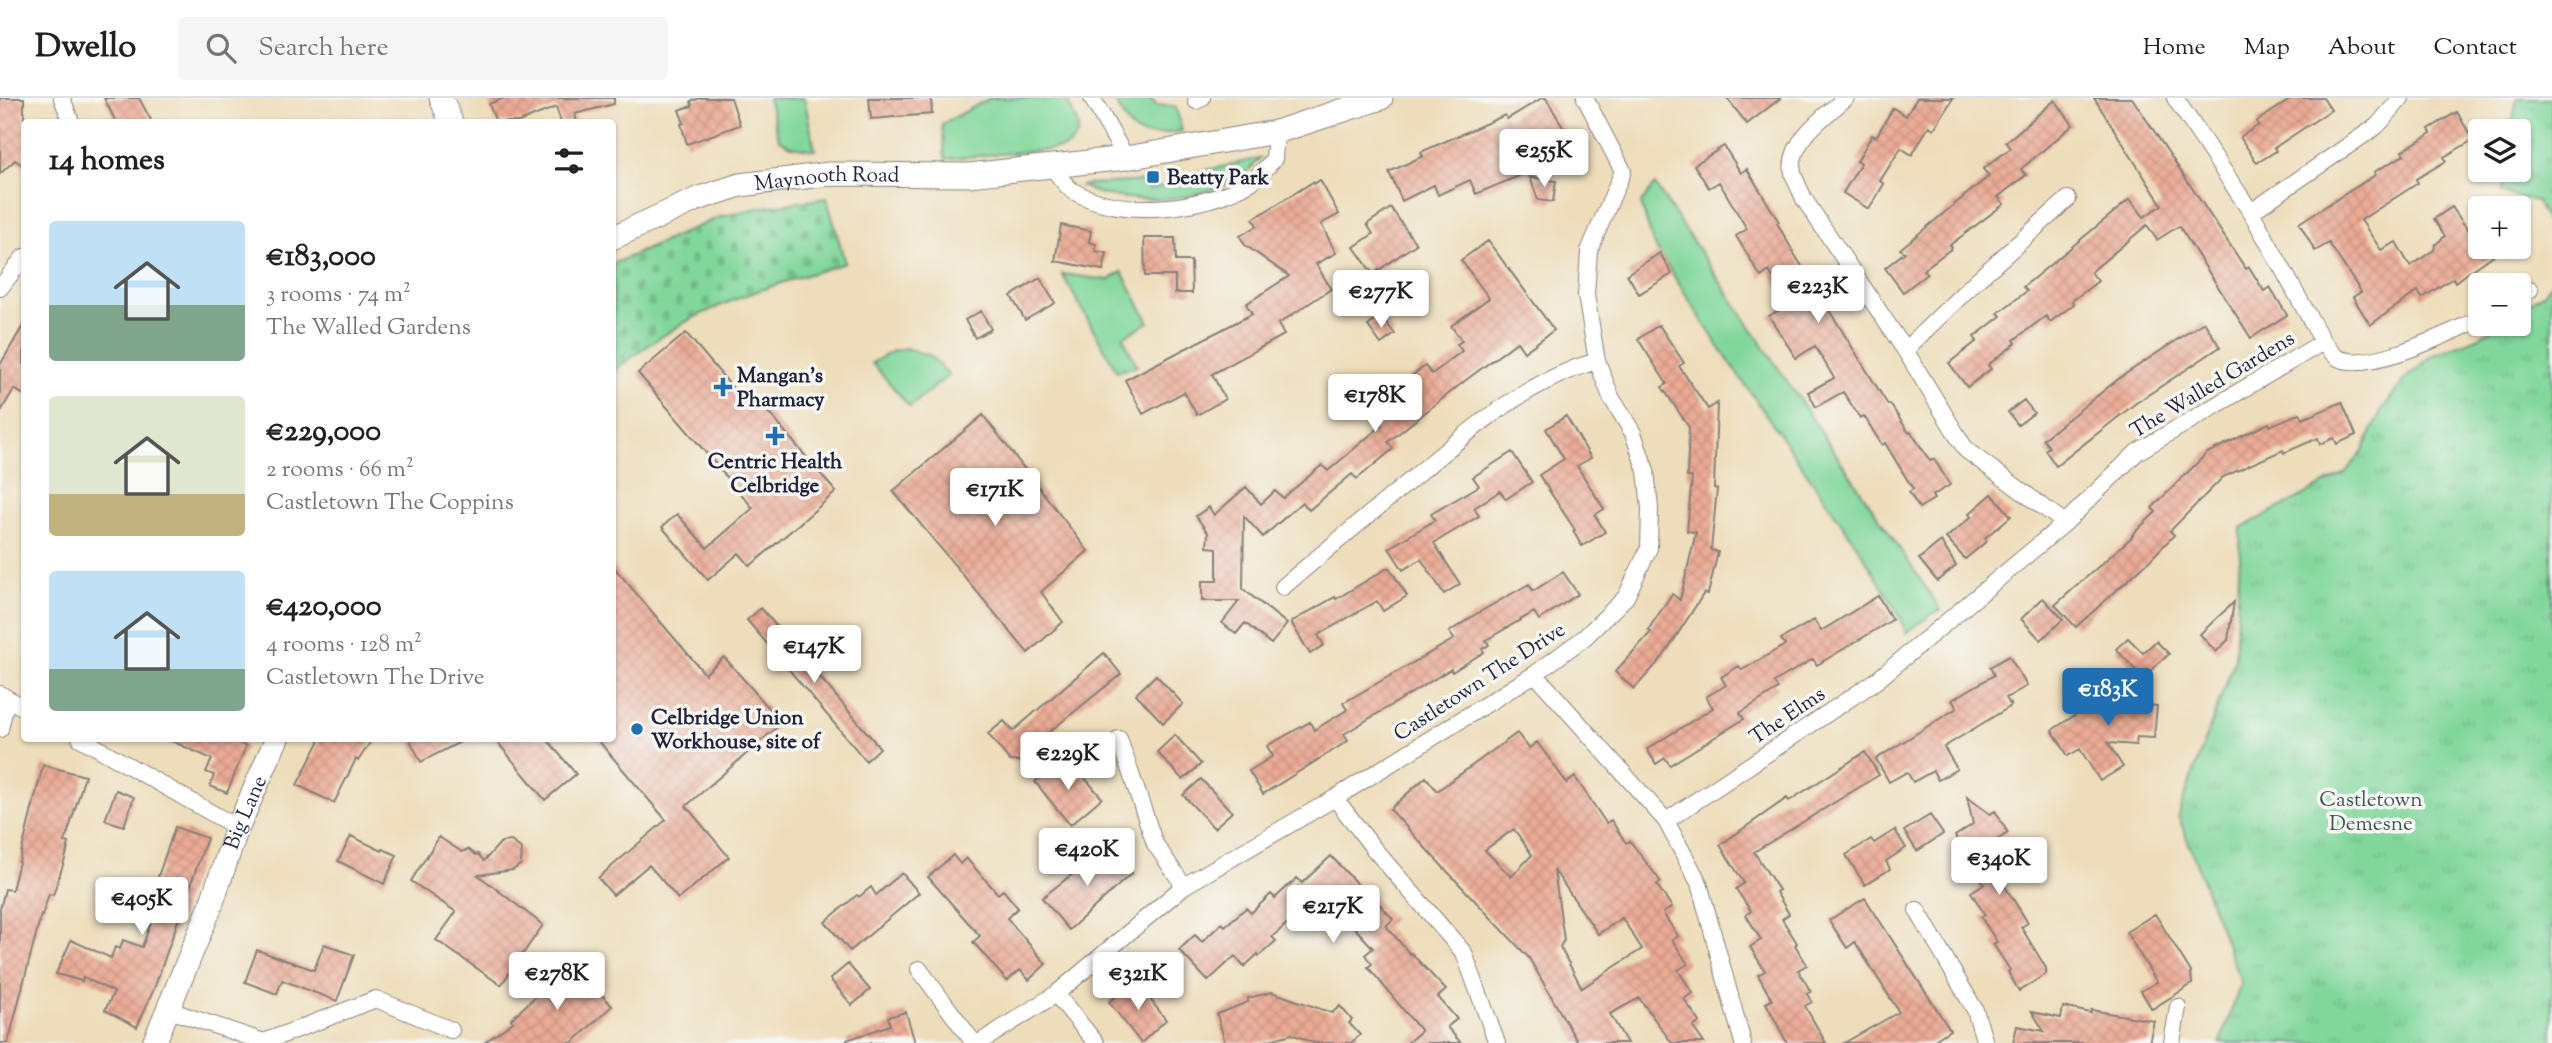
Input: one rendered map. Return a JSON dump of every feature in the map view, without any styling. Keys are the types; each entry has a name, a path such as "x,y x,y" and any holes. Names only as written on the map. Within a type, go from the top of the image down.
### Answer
{"main road":[{"path":"441,98 450,119"},
{"name":"Maynooth Road","path":"616,236 698,199 740,186 830,174 969,175 1126,158 1276,132 1381,98"},
{"name":"Big Lane","path":"154,1043 275,742"}],"street":[{"path":"62,98 70,119"},
{"path":"1093,98 1126,158"},
{"name":"Castletown The Drive","path":"977,1043 1056,994 1184,887 1335,798 1535,674 1585,637 1626,597 1649,548 1650,508 1646,471 1633,433 1611,397 1598,361 1587,295 1589,251 1623,171 1585,98"},
{"path":"1846,98 1802,140 1795,153 1793,172 1804,199 1905,350 1966,450 2065,523"},
{"name":"The Walled Gardens","path":"2175,98 2251,212 2323,342 2337,357 2358,363 2377,359 2468,324"},
{"path":"2251,212 2377,126 2401,98"},
{"path":"1052,167 1071,190 1100,203 1136,208 1170,207 1224,195 1253,180 1274,159 1276,132"},
{"path":"1905,350 1976,281 2068,199"},
{"path":"0,288 21,261"},
{"name":"The Walled Gardens","path":"1928,640 2065,523 2137,452 2323,342"},
{"path":"1283,587 1513,398 1577,367 1598,361"},
{"name":"The Elms","path":"1666,821 1876,681 1928,640"},
{"path":"1535,674 1666,821 1699,883 1743,1043"},
{"path":"0,729 3,696 21,706"},
{"path":"1119,740 1155,844 1184,887"},
{"path":"87,742 239,828"},
{"path":"1335,798 1374,849 1464,953 1497,1043"},
{"path":"1917,910 1975,1010 1985,1043"},
{"path":"919,969 977,1043"},
{"path":"1056,994 1096,1043"},
{"path":"169,1010 264,1042 376,999 451,1030"},
{"path":"2172,1043 2178,1007"}],"green space":[{"path":"768,98 804,98 815,150 791,146 779,139"},
{"path":"990,98 1066,98 1078,126 1076,138 1063,148 945,159 942,124"},
{"path":"1114,98 1150,98 1156,105 1176,107 1182,131 1155,135 1139,133 1127,122"},
{"path":"2517,98 2552,98 2552,234 2537,201 2531,200 2531,196 2501,193 2503,182 2531,182 2531,119 2513,119"},
{"path":"1260,158 1245,174 1229,183 1187,196 1164,199 1119,197 1081,186 1148,181 1149,189 1180,183 1181,177 1186,175"},
{"path":"1655,185 1941,610 1906,633 1899,615 1860,550 1719,347 1653,243 1641,203"},
{"path":"827,198 845,263 759,291 697,316 616,370 616,263 717,218 757,208"},
{"path":"1122,272 1149,322 1123,337 1137,366 1117,371 1062,274 1108,280"},
{"name":"Castletown Demesne","path":"2552,282 2552,1043 2220,1043 2241,983 2178,815 2235,659 2241,528 2344,474 2364,449 2380,413 2404,380 2433,355 2481,336 2531,336 2531,302 2544,293"},
{"path":"905,348 930,356 949,375 910,407 872,363 891,352"}],"building":[{"path":"0,98 24,98 21,164 15,160 0,174"},
{"path":"104,98 139,98 150,119 114,119"},
{"path":"504,98 614,98 614,104 575,114 576,119 560,119 556,107 526,119 495,119 489,104"},
{"path":"700,98 731,98 740,125 687,144 679,110 692,106 691,101"},
{"path":"869,98 931,98 932,114 871,119"},
{"path":"1546,98 1575,148 1529,175 1528,172 1476,194 1470,180 1438,195 1434,185 1402,201 1389,172 1423,156 1421,152 1505,115 1507,119"},
{"path":"1727,98 1781,98 1747,124"},
{"path":"1917,98 1953,98 1934,129 1929,126 1912,155 1901,148 1880,181 1884,184 1869,209 1843,193 1861,163 1857,161 1872,135 1876,137 1893,108 1906,116"},
{"path":"2094,98 2132,98 2246,269 2249,267 2264,291 2270,287 2287,315 2251,338 2179,226 2157,240 2147,225 2091,272 2098,281 2072,301 2074,304 2050,322 2046,316 2014,340 2016,343 1988,365 1991,369 1967,387 1949,363 1977,341 1974,337 2001,316 1998,313 2027,291 2023,287 2130,199 2144,217 2162,205"},
{"path":"2293,98 2323,98 2331,110 2274,148 2276,151 2257,163 2240,137 2259,125 2257,121"},
{"path":"2055,100 2073,125 2021,169 2026,175 1998,197 2004,204 1950,245 1952,248 1923,270 1927,274 1903,292 1885,268 1905,252 1900,249 1989,176 1983,169 2011,148 2006,142"},
{"path":"2457,112 2468,131 2468,143 2444,157 2446,161 2416,179 2418,183 2361,220 2381,250 2396,242 2410,266 2434,250 2435,245 2445,236 2434,219 2452,207 2468,230 2468,259 2488,259 2455,282 2453,278 2422,298 2418,291 2370,325 2353,297 2361,292 2329,243 2315,251 2299,223 2404,155 2402,151 2431,133 2429,129"},
{"path":"1724,146 1741,173 1747,169 1779,222 1777,223 1795,255 1888,405 1890,404 1909,433 1911,432 1930,461 1934,459 1950,485 1919,508 1909,492 1913,489 1885,443 1882,445 1864,416 1860,418 1843,392 1816,407 1808,392 1834,378 1815,346 1796,358 1769,316 1789,304 1769,271 1761,277 1736,236 1747,229 1719,182 1709,188 1694,165"},
{"path":"1530,177 1556,181 1553,202 1538,200"},
{"path":"1320,180 1339,214 1321,224 1336,253 1316,264 1331,289 1278,324 1284,335 1212,374 1225,399 1197,415 1184,392 1143,414 1125,380 1252,314 1246,304 1289,276 1245,245 1240,236 1257,226 1253,219"},
{"path":"1391,208 1416,244 1373,274 1354,247 1373,234 1367,224"},
{"path":"1061,225 1091,231 1089,242 1096,244 1095,251 1107,253 1103,270 1055,261"},
{"path":"1144,238 1175,238 1176,261 1191,261 1192,293 1175,293 1175,276 1145,276"},
{"path":"1488,241 1554,330 1524,352 1517,342 1388,442 1393,449 1357,479 1352,474 1309,510 1302,502 1263,537 1244,516 1243,589 1287,624 1271,644 1245,623 1236,634 1222,623 1239,601 1202,601 1202,581 1217,581 1217,548 1207,547 1208,533 1196,516 1209,507 1214,515 1246,487 1261,504 1275,491 1283,498 1322,465 1328,471 1382,425 1376,416 1412,388 1406,380 1425,366 1432,374 1462,351 1457,344 1462,341 1451,326 1489,298 1461,260"},
{"path":"1660,253 1672,274 1639,294 1627,274"},
{"path":"1040,278 1055,303 1025,320 1011,296"},
{"path":"981,311 991,329 975,338 965,320"},
{"path":"1381,316 1395,334 1381,344 1368,326"},
{"path":"2204,322 2220,347 2136,403 2056,466 2045,450 2049,447 2043,439 2121,377"},
{"path":"1659,325 1684,363 1679,366 1708,409 1717,403 1714,488 1717,489 1711,550 1718,552 1708,594 1704,593 1663,657 1634,689 1615,672 1651,632 1648,630 1672,594 1680,600 1696,532 1687,531 1692,477 1687,477 1689,427 1662,387 1667,384 1638,339"},
{"path":"21,329 21,393 14,389 0,413 0,365"},
{"path":"686,333 749,407 758,400 836,492 750,566 739,553 708,580 662,527 677,514 707,548 753,508 638,373"},
{"path":"2024,400 2034,413 2018,425 2008,412"},
{"path":"2342,402 2356,435 2337,444 2334,438 2320,444 2318,438 2284,453 2283,450 2223,477 2170,531 2174,535 2150,560 2076,627 2055,605 2133,536 2156,512 2152,508 2207,453 2269,423 2270,426 2300,413 2303,419"},
{"path":"983,415 1088,551 1041,592 1063,622 1028,653 893,491"},
{"path":"1566,416 1591,458 1577,466 1604,509 1595,515 1605,532 1582,546 1573,531 1575,530 1539,475 1564,459 1546,429"},
{"path":"1512,452 1532,482 1506,499 1500,491 1474,508 1479,516 1434,543 1460,584 1444,594 1421,559 1403,570 1389,548 1435,520 1431,514 1479,486 1473,477"},
{"path":"1992,494 2011,516 1965,559 1946,538 1971,517 1969,514"},
{"path":"1941,541 1956,566 1937,581 1919,559"},
{"path":"1389,567 1407,596 1383,611 1377,601 1318,635 1324,645 1310,654 1291,622"},
{"path":"616,570 705,674 724,657 782,723 686,806 729,857 678,899 649,865 613,895 598,878 666,820 599,742 616,742"},
{"path":"1563,572 1578,594 1539,620 1534,612 1486,640 1489,645 1482,649 1484,652 1344,734 1348,741 1263,794 1249,771 1273,756 1267,746 1310,722 1314,730 1347,710 1343,703 1454,639 1449,632 1476,614 1529,584 1533,591"},
{"path":"1878,596 1892,620 1817,665 1813,659 1774,682 1778,689 1740,713 1744,719 1670,765 1665,758 1656,764 1647,749 1713,708 1706,697 1726,685 1721,677 1739,666 1742,670 1785,645 1781,639 1814,620 1821,631"},
{"path":"2043,598 2063,619 2041,640 2021,619"},
{"path":"2234,602 2228,640 2216,652 2200,634"},
{"path":"761,608 880,748 866,761 747,620"},
{"path":"2128,638 2143,653 2156,641 2169,654 2143,678 2116,649"},
{"path":"1104,653 1121,674 1048,733 1048,761 1010,761 988,734 1004,721 1013,731"},
{"path":"2009,656 2027,686 2006,698 2011,706 1944,747 1957,769 1938,780 1933,771 1913,782 1907,772 1889,782 1876,759 1957,708 1952,700 1994,675 1990,667"},
{"path":"1156,675 1183,704 1163,723 1136,694"},
{"path":"2092,690 2127,693 2127,690 2144,691 2143,704 2157,706 2154,738 2137,737 2136,745 2108,743 2123,767 2100,781 2080,749 2068,756 2052,730 2091,705"},
{"path":"1517,733 1529,748 1537,742 1567,783 1575,777 1606,823 1611,820 1626,843 1630,841 1661,882 1657,885 1672,907 1663,913 1678,936 1672,940 1688,964 1678,970 1693,993 1684,999 1700,1022 1693,1027 1704,1043 1672,1043 1639,998 1610,1014 1627,1043 1578,1043 1529,958 1390,809 1426,777 1437,791","holes":["1514,829 1532,855 1511,877 1485,850","1554,870 1598,934 1622,918 1642,949 1582,988 1560,947 1564,940"]},
{"path":"1175,735 1201,764 1183,780 1157,752"},
{"path":"174,742 237,742 246,746 227,793 210,786 214,775 206,772 212,759"},
{"path":"319,742 370,742 358,761 356,759 334,803 297,785"},
{"path":"411,742 460,742 421,762"},
{"path":"497,742 549,742 576,774 545,800"},
{"path":"1865,752 1879,775 1754,852 1779,890 1776,892 1789,914 1782,919 1807,965 1798,970 1811,992 1807,994 1812,1002 1805,1006 1826,1043 1787,1043 1766,1003 1772,1000 1758,975 1765,971 1750,947 1761,940 1746,915 1751,911 1736,889 1744,883 1720,845 1787,798 1789,801"},
{"path":"1073,764 1102,798 1070,825 1035,782 1055,765 1069,767"},
{"path":"43,765 85,776 65,842 69,843 65,859 53,895 49,894 41,915 8,1043 0,1043 0,909 5,889 12,890"},
{"path":"1201,779 1232,812 1214,828 1183,795"},
{"path":"116,790 134,797 124,826 105,820"},
{"path":"1967,797 1990,814 1995,811 2008,833 1995,841 2009,864 1996,872 2028,923 2021,927 2046,968 2046,974 2019,991 2008,972 2010,970 1993,944 1997,942 1981,917 1985,915 1971,892 1984,884 1955,836 1973,824"},
{"path":"1930,815 1943,834 1917,851 1904,831"},
{"path":"175,827 207,838 154,989 137,1027 105,1010 114,992 83,977 82,981 56,974 71,940 111,958 115,947 120,949 123,940 142,947 158,903 150,900"},
{"path":"1895,830 1906,848 1886,861 1890,869 1865,885 1846,855 1871,839 1874,843"},
{"path":"351,836 397,855 384,884 338,861"},
{"path":"439,837 462,852 468,849 478,854 484,861 501,842 511,841 522,849 521,864 513,870 478,875 543,925 501,985 436,940 456,912 411,881"},
{"path":"1109,847 1132,873 1069,930 1042,898"},
{"path":"953,855 960,864 966,858 998,894 1003,890 1018,908 1007,918 1046,964 1029,980 1020,970 1007,981 973,942 980,936 928,877"},
{"path":"1331,856 1357,884 1364,905 1373,897 1393,919 1386,926 1446,990 1438,997 1457,1019 1447,1027 1461,1043 1407,1043 1421,1031 1368,967 1372,964 1365,955 1373,948 1330,901 1328,903 1323,898 1303,917 1299,913 1272,937 1276,941 1244,967 1235,956 1208,981 1179,950 1195,935 1202,942 1222,923 1225,926 1246,908 1251,913 1271,894 1275,898 1297,878 1302,883"},
{"path":"902,873 919,893 850,951 825,922 857,895 859,897 871,887 876,895"},
{"path":"1865,898 1950,1030 1930,1043 1844,1043 1899,1012 1855,942 1847,948 1829,920"},
{"path":"2155,914 2191,972 2192,984 2152,1009 2141,991 2157,982 2126,932"},
{"path":"324,944 354,955 337,1001 282,980 277,994 245,982 257,950 314,970"},
{"path":"572,963 612,1006 572,1043 484,1043 513,1022 511,1019"},
{"path":"848,964 870,990 852,1005 830,979"},
{"path":"1136,981 1166,1020 1141,1043 1109,1002"},
{"path":"1272,992 1332,1013 1340,1006 1352,1020 1349,1023 1360,1035 1351,1043 1314,1043 1292,1034 1258,1043 1225,1043 1217,1014 1248,1002 1248,998"},
{"path":"2063,1007 2154,1021 2149,1043 2013,1043 2017,1026 2044,1031 2032,1012 2061,1018"},
{"path":"906,1012 915,1043 847,1043 847,1040 890,1025 888,1017"}],"place":[{"name":"Beatty Park","path":"1153,177"},
{"name":"Mangan's Pharmacy","path":"723,387"},
{"name":"Centric Health Celbridge","path":"775,436"},
{"name":"Celbridge Union Workhouse, site of","path":"637,729"}]}
